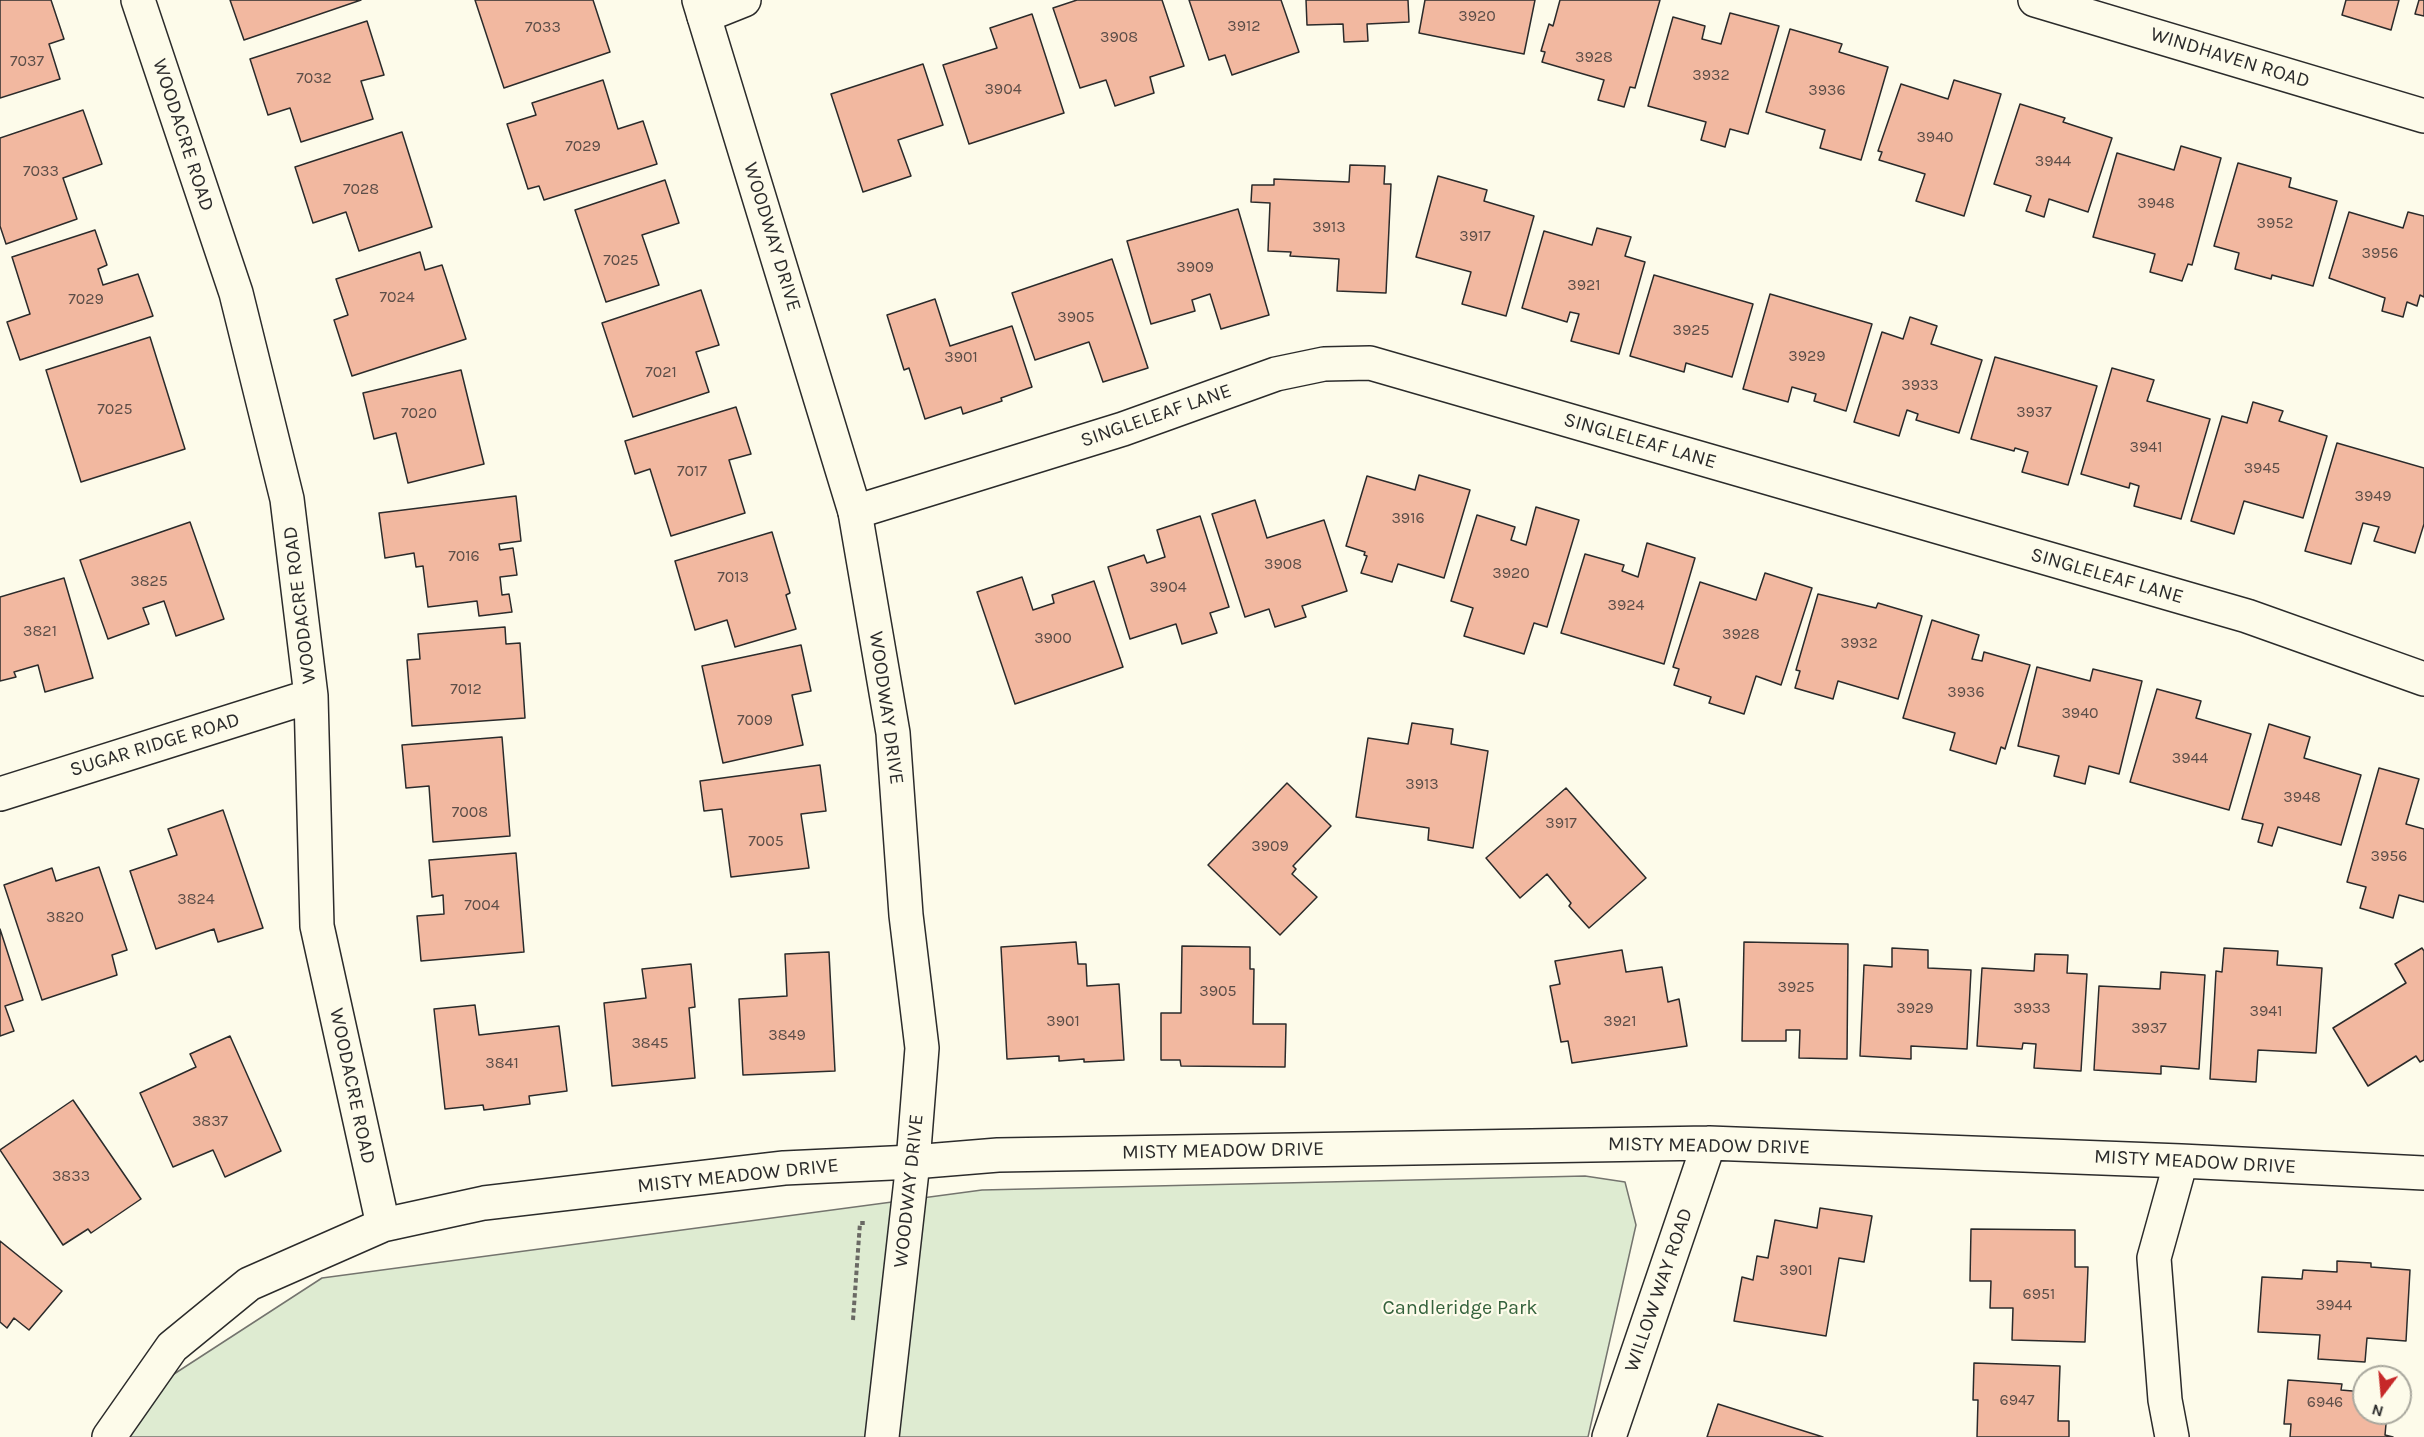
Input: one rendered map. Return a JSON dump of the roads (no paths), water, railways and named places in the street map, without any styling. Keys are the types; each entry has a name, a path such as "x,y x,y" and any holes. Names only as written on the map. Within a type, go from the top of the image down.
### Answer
{"street":[{"name":"WOODACRE ROAD","path":"138,0 236,293 284,487 311,696 317,926 383,1225"},
{"path":"702,8 744,0"},
{"name":"WINDHAVEN ROAD","path":"2035,0 2424,116"},
{"name":"WOODWAY DRIVE","path":"702,8 855,512 894,733 906,915 922,1048 913,1162 882,1437"},
{"name":"SINGLELEAF LANE","path":"855,512 1123,429 1275,374 1324,364 1370,363 2247,616 2424,679"},
{"name":"SUGAR RIDGE ROAD","path":"0,794 311,696"},
{"name":"MISTY MEADOW DRIVE","path":"109,1437 172,1347 249,1284 383,1225 484,1203 784,1168 1010,1155 1709,1143 2181,1161 2424,1173"},
{"name":"WILLOW WAY ROAD","path":"1609,1437 1709,1143"},
{"path":"2172,1437 2165,1400 2154,1258 2181,1161"}],"park label":[{"name":"Candleridge Park","path":"1460,1308"}]}
